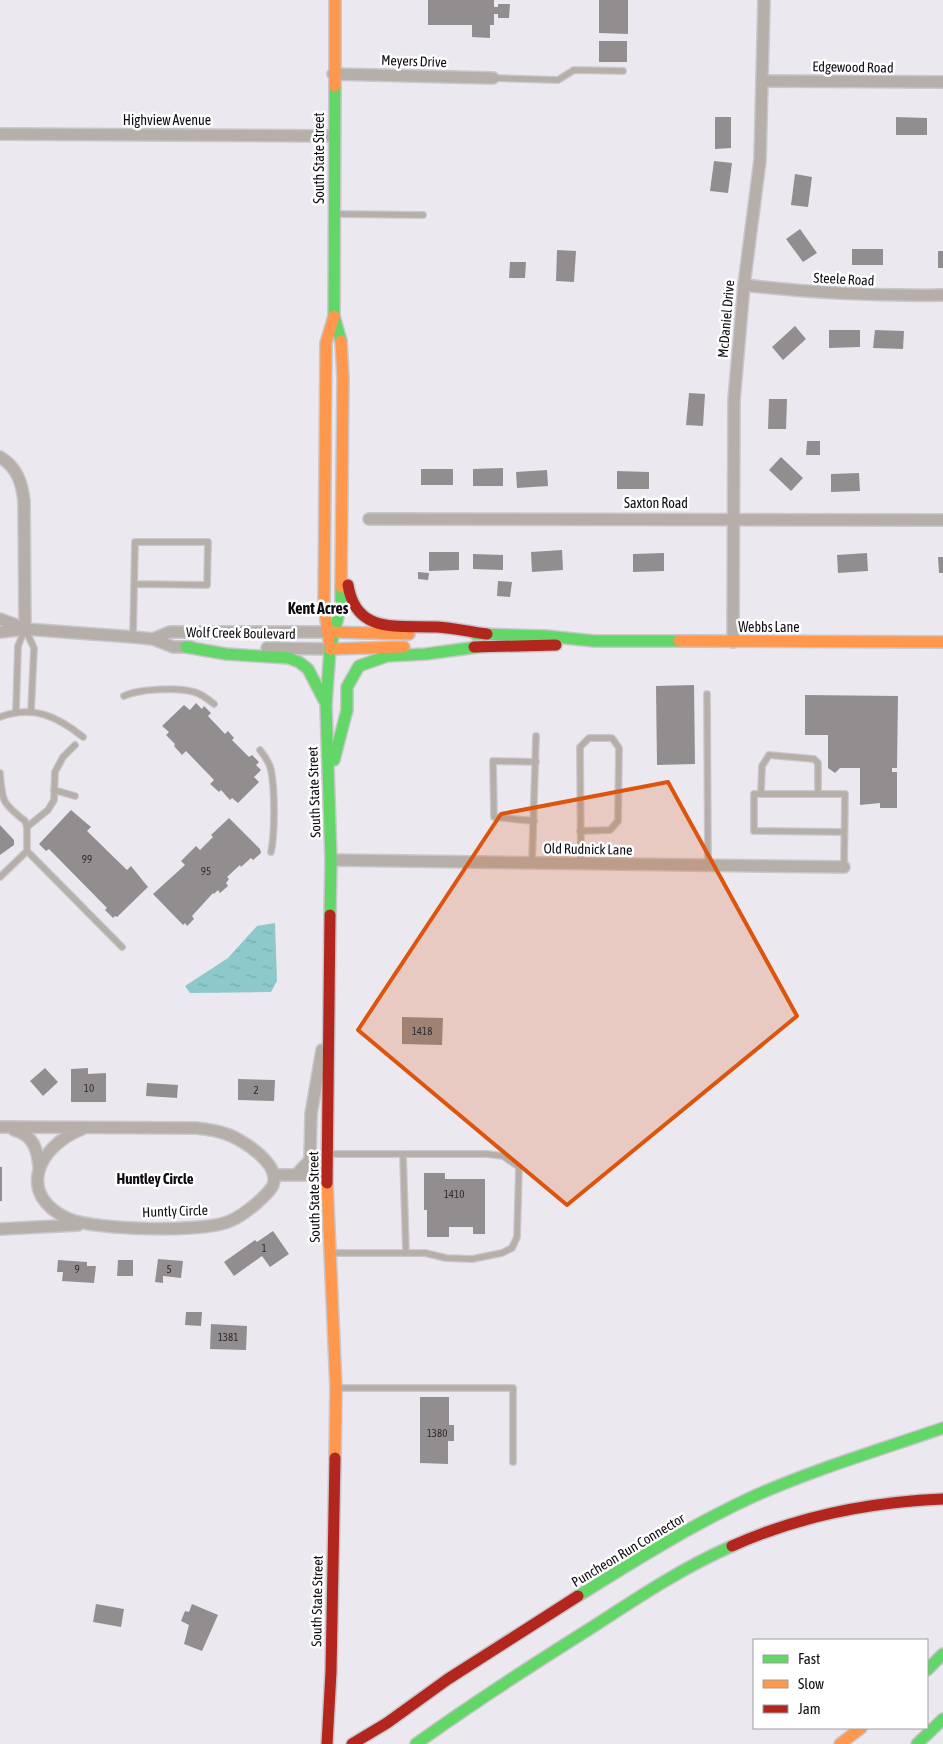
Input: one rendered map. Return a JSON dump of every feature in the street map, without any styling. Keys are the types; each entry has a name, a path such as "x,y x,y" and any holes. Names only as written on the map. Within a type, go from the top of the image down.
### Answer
{"main road":[{"name":"South State Street","path":"327,1744 331,1672 336,1388 327,1175 331,860 326,705 331,632 341,605 342,448 341,340 334,316 333,136 335,0"},
{"name":"South State Street","path":"331,632 324,606 326,343 334,316"},
{"path":"342,448 348,496 348,595 357,614 383,625 439,627 487,634"},
{"name":"Webbs Lane","path":"331,632 546,636 594,641 943,642"},
{"name":"Webbs Lane","path":"330,649 544,646 594,641"},
{"path":"329,783 347,710 347,687 359,666 386,656 426,654 485,646"},
{"path":"186,647 232,655 288,656 312,672 326,705"},
{"name":"Puncheon Run Connector","path":"352,1744 368,1735 448,1679 631,1563 709,1518 751,1498 803,1477 943,1428"},
{"path":"416,1744 476,1701 604,1620 715,1554 747,1540 816,1518 895,1503 943,1499"},
{"path":"895,1503 943,1510"},
{"path":"928,1669 943,1654"},
{"path":"917,1744 943,1719"},
{"path":"840,1744 860,1729"}],"street":[{"name":"McDaniel Drive","path":"733,642 734,400 744,285 760,160 764,0"},
{"name":"Meyers Drive","path":"334,74 493,78"},
{"name":"Edgewood Road","path":"763,81 943,82"},
{"name":"Highview Avenue","path":"0,134 333,136"},
{"name":"Steele Road","path":"744,285 811,292 898,296 943,295"},
{"path":"0,457 14,470 22,482 24,501 25,629"},
{"name":"Saxton Road","path":"368,519 734,518 943,520"},
{"name":"Wolf Creek Boulevard","path":"0,619 25,629"},
{"name":"Wolf Creek Boulevard","path":"0,632 25,629 153,638 173,647 330,649"},
{"name":"Wolf Creek Boulevard","path":"153,638 170,632 331,632"},
{"name":"Old Rudnick Lane","path":"331,860 844,867"},
{"path":"296,1175 310,1160 311,1114 329,1014"},
{"name":"Huntly Circle","path":"0,1127 82,1129 196,1128 211,1130 227,1134 242,1142 268,1163 275,1175 269,1192 250,1209 220,1224 205,1228 103,1227 84,1224 67,1218 46,1202 36,1178 39,1166 38,1151 30,1138 21,1132 0,1127"},
{"name":"Huntly Circle","path":"39,1166 55,1145 71,1133 82,1129"},
{"path":"275,1175 327,1175"},
{"name":"Huntly Circle","path":"0,1228 84,1224"}],"lane":[{"path":"493,78 558,80 574,70 623,70"},
{"path":"334,214 423,215"},
{"path":"133,637 134,584 135,542 208,542 207,585 134,584"},
{"path":"16,711 18,646 25,629"},
{"path":"25,629 34,648 31,712"},
{"path":"124,696 133,692 193,691 214,704"},
{"path":"707,694 708,866"},
{"path":"0,716 16,711 31,712 64,721 83,736"},
{"path":"532,863 536,736"},
{"path":"580,831 610,830 618,821 619,748 612,738 589,738 580,747 580,831 581,864"},
{"path":"27,827 48,810 54,800 55,772 63,757 74,745"},
{"path":"260,750 267,759 271,771 273,831 271,852"},
{"path":"761,794 762,766 769,755 814,759 818,763 818,794"},
{"path":"534,821 494,817 492,761 536,762"},
{"path":"0,773 2,798 10,810 25,821 27,827 27,851 122,947"},
{"path":"54,790 75,796"},
{"path":"844,832 754,831 754,794 845,794 844,867"},
{"path":"0,877 27,851"},
{"path":"328,1154 487,1154 503,1156 519,1168 517,1237 512,1248 502,1253 472,1259 446,1258 425,1253 330,1253"},
{"path":"403,1154 406,1253"},
{"path":"336,1388 513,1388 512,1462"}],"highlighted area":[{"path":"668,782 797,1016 567,1205 358,1030 501,814"}],"water":[{"path":"275,923 277,981 271,992 190,993 185,986 228,958 257,926"}],"building":[{"path":"428,0 494,0 494,7 498,7 498,4 510,4 509,18 498,18 498,14 494,14 494,25 490,25 490,38 472,37 472,25 428,25"},
{"path":"599,0 628,0 628,34 599,33"},
{"path":"599,41 627,41 627,62 599,62"},
{"path":"715,117 731,117 731,148 715,149"},
{"path":"896,117 927,118 927,135 896,135"},
{"path":"714,161 732,163 728,193 710,191"},
{"path":"795,174 812,177 808,207 791,205"},
{"path":"800,229 817,253 803,262 786,239"},
{"path":"852,249 883,249 883,265 852,265"},
{"path":"557,250 576,251 574,282 556,281"},
{"path":"938,251 943,251 943,268 938,268"},
{"path":"510,262 526,262 525,278 509,278"},
{"path":"795,326 806,339 783,360 772,347"},
{"path":"829,330 860,330 860,347 829,348"},
{"path":"875,330 904,331 903,349 873,348"},
{"path":"689,393 705,394 703,426 686,425"},
{"path":"769,399 787,399 786,429 768,429"},
{"path":"807,441 820,441 820,455 806,455"},
{"path":"781,457 803,478 791,491 769,470"},
{"path":"503,468 503,486 473,486 473,469"},
{"path":"421,469 453,469 453,485 421,485"},
{"path":"547,470 548,486 517,488 516,472"},
{"path":"617,471 649,472 649,489 617,489"},
{"path":"859,473 860,491 831,492 831,474"},
{"path":"562,550 563,570 532,572 531,552"},
{"path":"429,552 459,552 459,570 429,571"},
{"path":"664,553 664,571 633,572 633,554"},
{"path":"867,553 868,571 838,573 837,555"},
{"path":"473,554 503,555 503,570 473,569"},
{"path":"938,557 943,557 943,573 939,573"},
{"path":"418,572 429,573 428,580 418,579"},
{"path":"498,581 512,582 510,597 497,596"},
{"path":"694,685 695,764 657,765 656,686"},
{"path":"805,695 898,696 897,768 892,768 892,772 897,772 897,808 880,808 880,803 860,805 860,768 840,768 835,773 828,768 828,735 805,735"},
{"path":"196,703 202,709 204,706 211,713 208,716 225,734 228,731 234,738 232,740 249,757 252,755 259,762 256,765 261,770 254,777 259,782 238,803 232,798 230,800 221,790 219,792 210,784 214,780 186,751 182,755 166,735 169,732 162,726 184,705 190,710"},
{"path":"71,810 91,827 87,831 127,870 131,866 148,887 117,917 113,918 105,910 107,908 49,849 46,851 39,844"},
{"path":"229,818 260,849 261,853 253,860 251,858 241,867 240,865 227,877 229,879 226,883 228,886 220,893 218,890 213,893 192,916 194,919 187,926 185,923 183,925 153,894 185,865 181,861 196,846 200,850 213,837 211,835"},
{"path":"0,825 14,840 14,845 0,855"},
{"path":"402,1017 443,1018 442,1045 402,1044"},
{"path":"45,1068 58,1082 43,1096 30,1081"},
{"path":"88,1068 88,1074 106,1073 106,1102 71,1102 71,1069"},
{"path":"238,1079 275,1080 274,1101 238,1100"},
{"path":"147,1083 178,1085 177,1098 146,1096"},
{"path":"0,1167 2,1167 2,1201 0,1201"},
{"path":"424,1173 445,1173 445,1179 485,1179 485,1234 473,1234 473,1227 449,1227 449,1237 427,1237 427,1210 424,1210"},
{"path":"273,1231 289,1254 270,1267 262,1256 234,1276 224,1262 255,1240 257,1242"},
{"path":"158,1259 183,1261 181,1278 163,1276 163,1283 155,1282"},
{"path":"58,1260 87,1262 87,1266 96,1266 94,1283 62,1281 63,1272 57,1272"},
{"path":"118,1260 133,1260 133,1276 117,1276"},
{"path":"186,1312 202,1312 201,1326 185,1325"},
{"path":"211,1324 247,1326 246,1350 210,1349"},
{"path":"420,1397 449,1397 449,1425 454,1425 454,1441 448,1441 448,1464 420,1463"},
{"path":"96,1604 124,1609 121,1627 93,1622"},
{"path":"192,1604 218,1615 202,1651 184,1644 189,1625 181,1621 185,1611 189,1612"}],"traffic: fast":[{"path":"335,86 334,316 341,341"},
{"path":"330,915 331,860 326,705 330,649 341,605 341,587"},
{"path":"475,634 546,636 594,641 679,641"},
{"path":"334,760 347,710 347,687 359,666 387,656 426,654 485,646"},
{"path":"186,647 226,654 289,658 299,662 308,669 324,700"},
{"path":"578,1596 684,1532 750,1498 821,1469 943,1428"},
{"path":"416,1744 503,1685 643,1595 695,1564 732,1546"},
{"path":"928,1669 943,1654"},
{"path":"917,1744 943,1719"}],"traffic: slow":[{"path":"335,0 335,86"},
{"path":"329,641 324,605 326,343 334,316"},
{"path":"341,341 343,378 341,587"},
{"path":"328,632 409,634"},
{"path":"679,641 943,642"},
{"path":"330,649 404,647"},
{"path":"327,1183 336,1388 335,1458"},
{"path":"840,1744 860,1729"}],"traffic: jam":[{"path":"348,585 353,601 360,612 369,620 394,626 443,628 487,634"},
{"path":"474,647 556,645"},
{"path":"327,1183 330,915"},
{"path":"327,1744 331,1672 335,1458"},
{"path":"732,1546 783,1526 835,1512 889,1503 943,1499"},
{"path":"352,1744 387,1723 448,1679 578,1596"}],"district":[{"name":"Kent Acres","path":"318,608"},
{"name":"Huntley Circle","path":"155,1178"}]}
